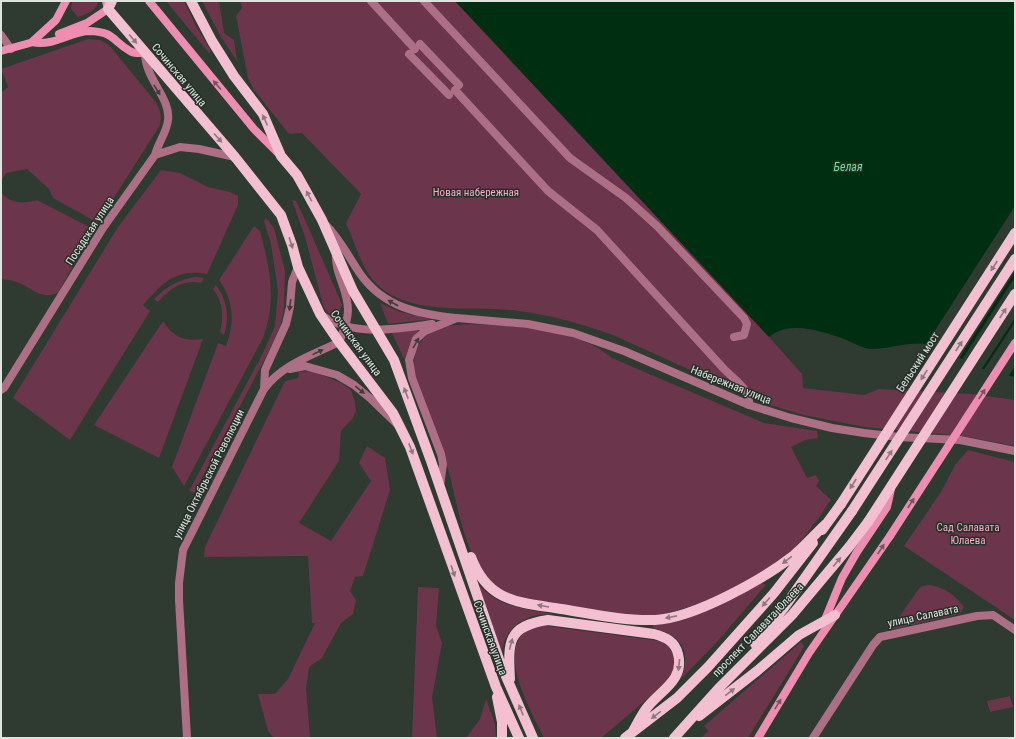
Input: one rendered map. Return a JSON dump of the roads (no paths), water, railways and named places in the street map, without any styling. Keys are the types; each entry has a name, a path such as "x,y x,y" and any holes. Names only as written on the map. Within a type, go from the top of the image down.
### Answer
{"main road":[{"path":"32,42 56,20 66,1"},
{"name":"Сочинская улица","path":"149,1 254,129 281,156 297,175 322,220 353,291 394,360 451,517 501,664 533,738"},
{"path":"191,1 209,36 230,70 263,114 281,156"},
{"path":"1,51 69,31 87,22 109,4"},
{"name":"Сочинская улица","path":"109,4 145,53 235,157 281,214 298,267 320,314 339,342 393,413 402,428 496,687 519,738"},
{"path":"32,42 42,44 87,31 103,32 116,39 131,52 145,53"},
{"name":"Бельский мост","path":"826,524 841,504 1015,233"},
{"path":"718,689 783,609 852,511 1015,259"},
{"path":"809,653 825,620 842,578 892,484 1015,294"},
{"path":"758,738 809,653 890,536 1015,343"},
{"path":"451,517 462,531 475,568 488,586 499,595 544,606 637,620 673,618 693,612 761,578 795,554 826,524"},
{"path":"625,738 677,698 726,649 802,559 826,524"},
{"name":"проспект Салавата Юлаева","path":"674,736 718,689 792,615 871,524"},
{"path":"674,736 758,671 798,636 825,620 835,616"},
{"path":"510,682 509,648 512,638 519,629 532,622 548,620 654,634 666,638 673,643 678,651 679,668 676,677 646,709 633,731"},
{"path":"496,687 498,710 502,722 502,738"}],"street":[{"path":"371,1 548,192 597,230 718,363 742,387 750,399 749,405"},
{"path":"424,1 570,158 626,198 657,226 744,318 747,324 744,335 734,336"},
{"path":"1,35 11,49"},
{"path":"415,49 454,90"},
{"name":"Посадская улица","path":"1,390 4,388 103,228 154,155 168,120 167,108 145,65 145,53"},
{"path":"154,155 180,147 199,149 235,157"},
{"path":"322,220 339,238 371,288 389,301 413,312 458,318"},
{"path":"336,252 335,263 346,293 348,309 346,326 339,342"},
{"path":"264,389 265,370 286,324 290,307 292,282 298,267"},
{"path":"330,320 336,321 342,318 348,309"},
{"path":"320,314 330,320 346,326 377,330 445,322"},
{"name":"Набережная улица","path":"445,322 458,318 528,324 573,333 624,351 749,405 785,417 832,428 899,437 960,440 1015,451"},
{"path":"440,486 443,464 441,454 412,378 409,360 416,340 425,331 445,322"},
{"path":"264,389 273,378 291,364 339,342 345,334 364,329"},
{"path":"264,389 293,368 305,366 322,370 337,375 354,386 402,428"},
{"name":"улица Октябрьской Революции","path":"188,738 179,600 179,583 183,550 264,389"},
{"name":"улица Салавата","path":"812,738 873,645 880,637 977,616 993,615 1015,630"},
{"path":"763,738 768,728 770,717"}],"water":[{"name":"Белая","path":"455,1 1015,1 1015,377 980,368 945,349 933,345 909,344 870,349 816,330 796,328 777,332 769,337"}],"park label":[{"name":"Новая набережная","path":"476,192"},
{"name":"Сад Салавата Юлаева","path":"968,533"}]}
